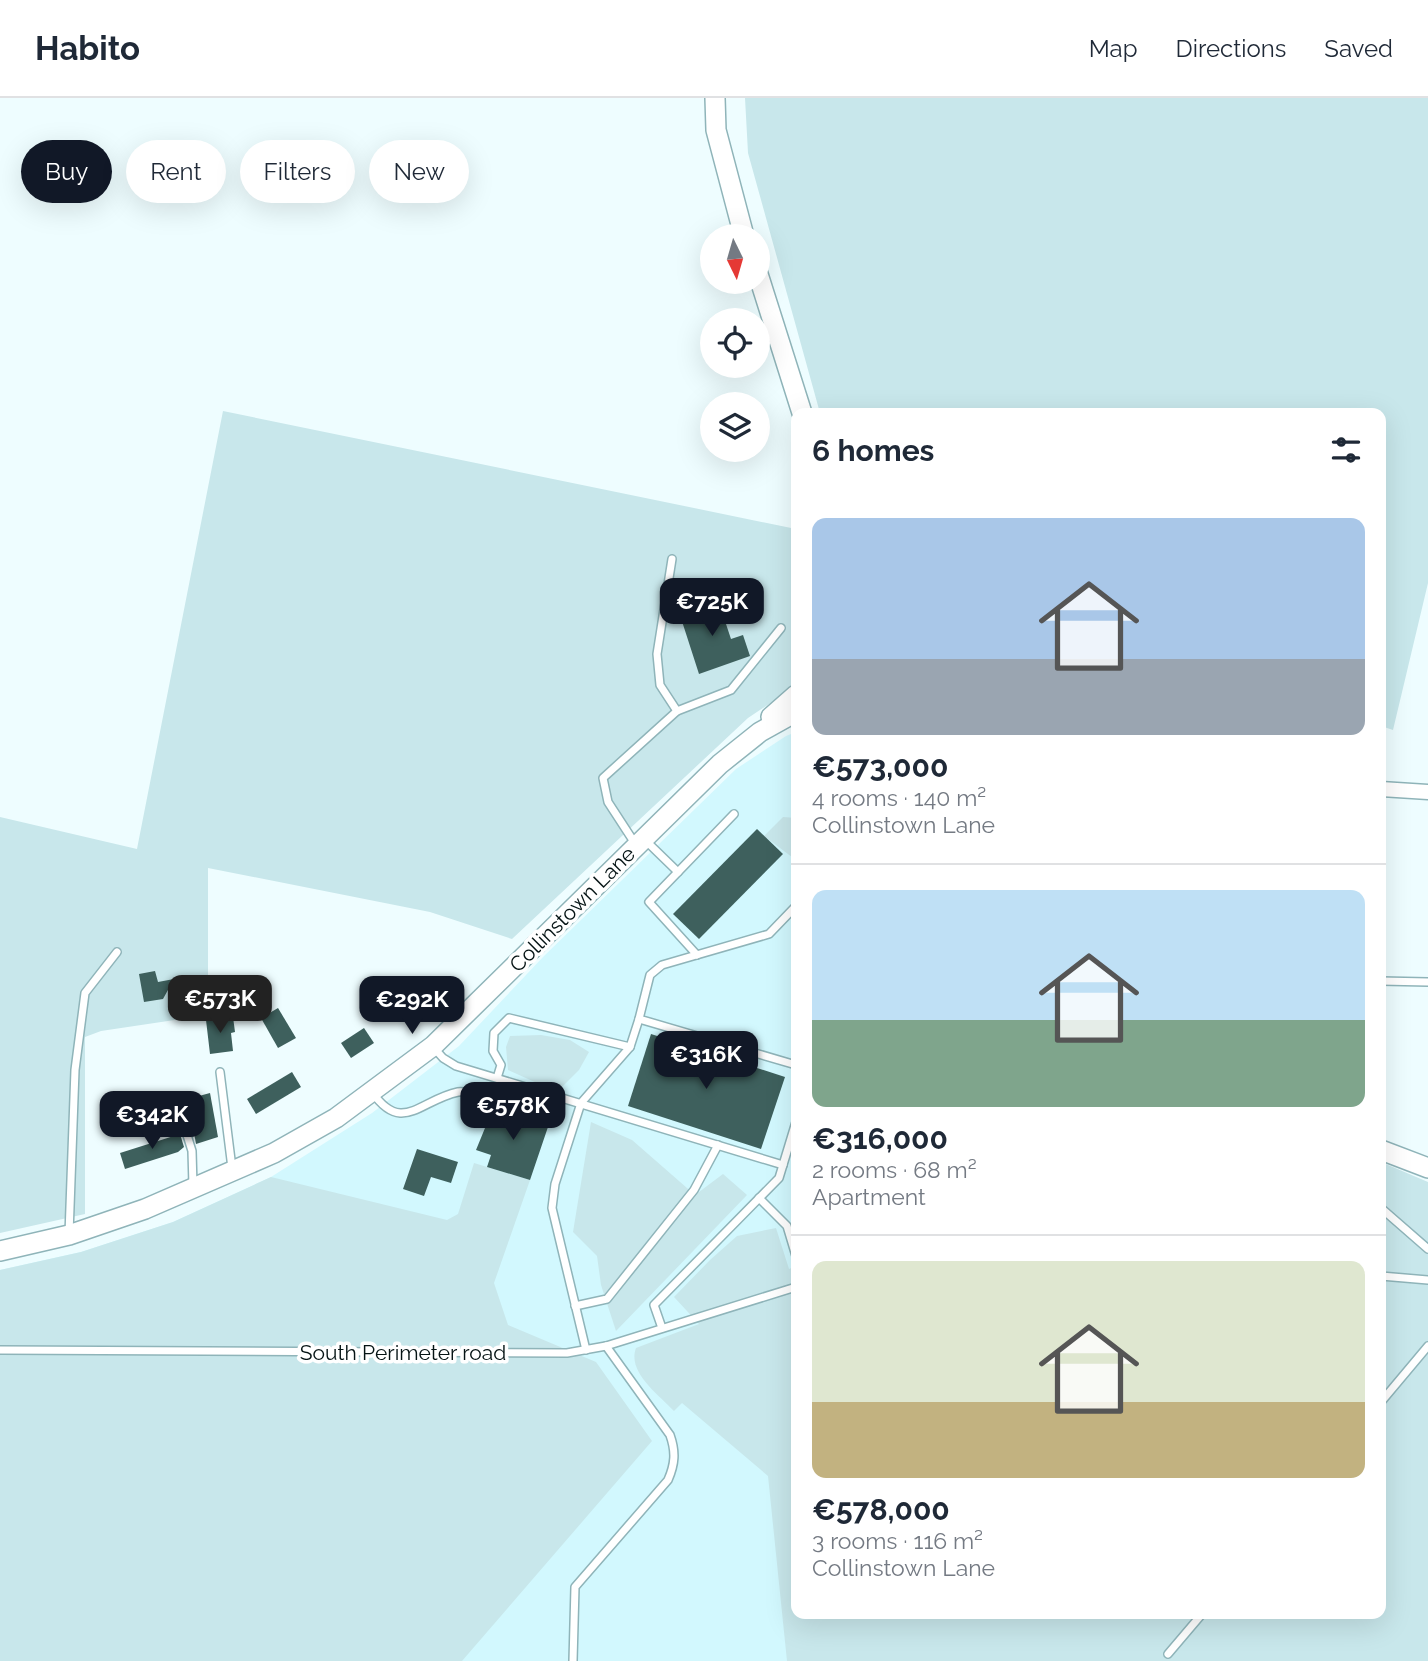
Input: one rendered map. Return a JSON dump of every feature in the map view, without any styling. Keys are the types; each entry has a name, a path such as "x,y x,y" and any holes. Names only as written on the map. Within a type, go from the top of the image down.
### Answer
{"street":[{"path":"715,98 716,130 741,224"},
{"path":"764,294 800,408"},
{"path":"760,732 776,710 791,699"},
{"name":"Collinstown Lane","path":"0,1251 69,1235 193,1190 274,1153 336,1118 433,1046 720,764 760,732 791,715"},
{"path":"760,732 791,721"},
{"path":"1386,789 1428,792"},
{"path":"1386,1152 1428,1168"}],"lane":[{"path":"672,559 657,654 660,685 677,712"},
{"path":"678,872 640,842 607,802 603,778 677,712 730,690 781,628"},
{"path":"697,955 649,902 734,814"},
{"path":"586,1350 552,1208 555,1184 581,1103 630,1047 650,975 662,965 768,934 791,911"},
{"path":"69,1235 75,1070 85,993 117,952"},
{"path":"1386,981 1428,982"},
{"path":"497,1078 501,1065 494,1051 494,1032 509,1018 630,1047"},
{"path":"639,1018 791,1064"},
{"path":"433,1046 443,1058 456,1066 783,1165"},
{"path":"220,1072 233,1172"},
{"path":"372,1091 382,1105 395,1114 408,1114 461,1091 489,1099"},
{"path":"176,1100 192,1151 193,1190"},
{"path":"662,1328 654,1306 779,1178 791,1139"},
{"path":"575,1306 607,1299 694,1190 718,1145"},
{"path":"760,1198 787,1226 791,1239"},
{"path":"1386,1212 1428,1249"},
{"path":"1386,1276 1428,1280"},
{"name":"South Perimeter road","path":"0,1350 567,1353 606,1346 791,1289"},
{"path":"573,1661 575,1587 668,1480 675,1450 670,1435 606,1346"},
{"path":"1386,1396 1428,1346"},
{"path":"1168,1654 1198,1619"}],"shaded area":[{"path":"745,98 1428,98 1428,583 1393,730 1386,728 1386,408 819,408 770,232 770,224 768,224 748,153"},
{"path":"223,411 791,528 791,689 748,718 512,939 430,912 208,868 208,1015 101,1031 85,1037 85,1214 0,1233 0,817 137,849"},
{"path":"791,734 791,1619 1386,1619 1428,1661 0,1661 0,1270 81,1252 173,1222 271,1177 372,1113 459,1046 543,957 736,769"},
{"path":"783,817 791,818 791,856 764,836"},
{"path":"541,1035 570,1040 589,1052 579,1070 557,1092 508,1070 506,1047 510,1036"},
{"path":"591,1122 632,1140 695,1195 723,1174 747,1195 616,1331 601,1285 597,1256 573,1232"},
{"path":"474,1163 530,1180 494,1283 508,1325 596,1362 652,1441 462,1661 0,1661 0,1270 81,1252 173,1222 271,1177 447,1220 458,1214"},
{"path":"1386,1164 1428,1182 1428,1661 787,1661 768,1476 682,1403 674,1411 640,1374 634,1357 636,1348 699,1324 674,1297 737,1236 776,1228 789,1269 791,1268 791,1619 1386,1619"}],"building":[{"path":"718,600 731,639 743,635 750,656 699,674 679,612"},
{"path":"757,829 783,854 699,939 673,914"},
{"path":"155,971 158,982 174,979 163,999 144,1002 139,974"},
{"path":"278,1008 296,1038 278,1048 261,1018"},
{"path":"233,1017 233,1051 210,1054 206,1020"},
{"path":"364,1028 374,1043 351,1058 341,1043"},
{"path":"651,1034 785,1077 761,1149 628,1106"},
{"path":"292,1072 301,1087 256,1114 247,1099"},
{"path":"210,1093 218,1137 196,1144 188,1099"},
{"path":"494,1106 549,1124 530,1180 487,1167 491,1155 476,1150"},
{"path":"180,1134 184,1147 178,1152 125,1169 120,1153"},
{"path":"417,1149 458,1162 451,1183 431,1177 424,1196 403,1189"}]}
